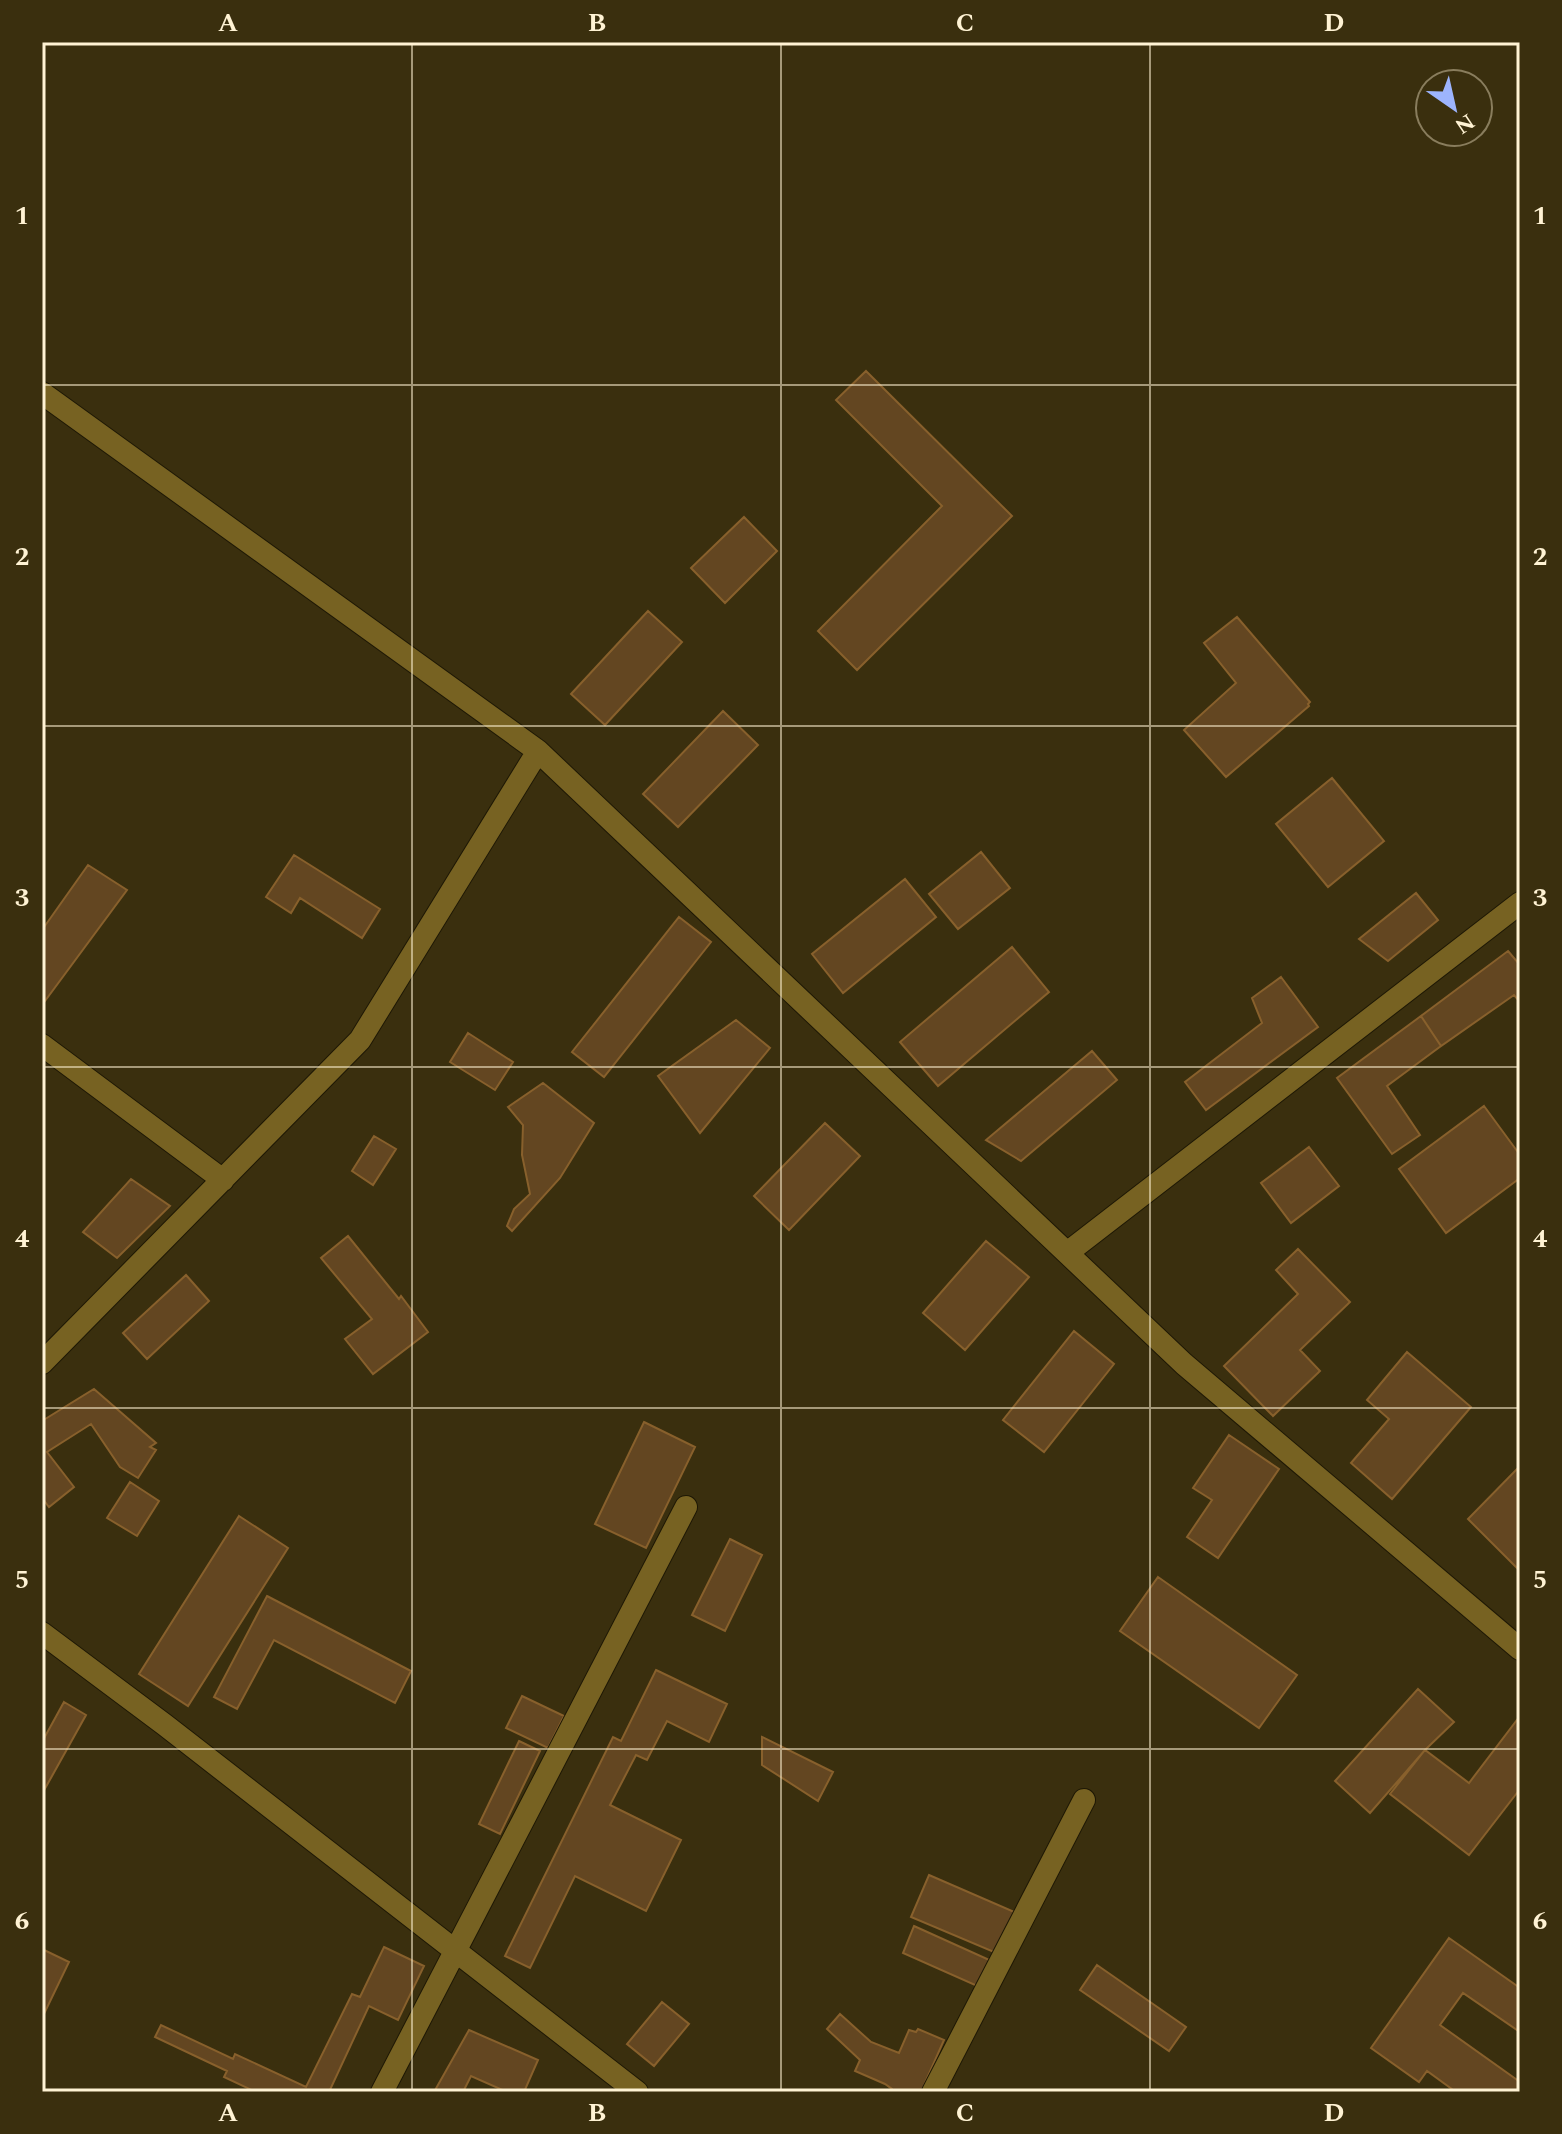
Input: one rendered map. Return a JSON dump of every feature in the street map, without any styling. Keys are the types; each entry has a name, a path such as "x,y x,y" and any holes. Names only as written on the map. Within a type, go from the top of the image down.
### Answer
{"street":[{"path":"42,393 538,751 1184,1364 1520,1649"},
{"path":"42,1363 360,1040 538,751"},
{"path":"1067,1253 1520,903"},
{"path":"42,1045 223,1180"},
{"path":"382,2092 686,1507"},
{"path":"42,1633 637,2092"},
{"path":"933,2092 1084,1800"}],"building":[{"path":"866,371 1012,516 857,670 818,631 942,506 836,400"},
{"path":"744,517 777,551 725,603 691,568"},
{"path":"648,611 682,642 605,725 571,694"},
{"path":"1237,617 1310,702 1226,777 1184,730 1236,683 1204,643"},
{"path":"723,711 758,745 678,827 643,794"},
{"path":"1332,778 1384,841 1328,887 1276,824"},
{"path":"981,852 1010,888 958,929 929,894"},
{"path":"294,855 380,909 362,938 300,898 291,913 266,897"},
{"path":"88,865 127,890 42,1005 42,930"},
{"path":"905,879 936,917 843,993 812,954"},
{"path":"1416,893 1438,920 1388,961 1359,939"},
{"path":"679,917 711,942 604,1077 572,1052"},
{"path":"1012,947 1049,992 938,1086 900,1042"},
{"path":"1508,951 1520,965 1520,1002 1514,995 1441,1046 1421,1016"},
{"path":"1281,977 1318,1027 1206,1110 1185,1082 1262,1023 1252,998"},
{"path":"1421,1016 1441,1046 1387,1086 1420,1135 1392,1154 1337,1078"},
{"path":"736,1020 770,1048 700,1133 658,1076"},
{"path":"468,1033 513,1062 495,1090 450,1062"},
{"path":"1092,1051 1117,1080 1021,1161 986,1140"},
{"path":"543,1083 594,1123 560,1178 512,1231 507,1226 514,1209 530,1194 522,1155 523,1125 508,1107"},
{"path":"1484,1106 1520,1155 1520,1178 1446,1233 1399,1169"},
{"path":"825,1123 860,1156 789,1230 754,1196"},
{"path":"374,1136 396,1149 373,1185 352,1171"},
{"path":"1309,1147 1339,1186 1291,1223 1261,1183"},
{"path":"131,1179 170,1206 117,1258 83,1232"},
{"path":"348,1236 428,1332 373,1374 345,1339 372,1319 321,1258"},
{"path":"986,1241 1029,1277 965,1350 923,1313"},
{"path":"1298,1249 1350,1302 1300,1350 1320,1371 1273,1416 1224,1366 1298,1294 1276,1270"},
{"path":"186,1275 209,1301 147,1359 123,1333"},
{"path":"1074,1331 1114,1364 1044,1452 1003,1420"},
{"path":"1407,1352 1471,1407 1392,1499 1351,1463 1389,1419 1367,1400"},
{"path":"94,1389 156,1443 150,1447 156,1450 138,1478 120,1467 91,1424 47,1452 74,1487 49,1507 42,1498 42,1421"},
{"path":"644,1422 695,1447 646,1548 595,1524"},
{"path":"1229,1435 1279,1469 1218,1558 1187,1537 1212,1500 1193,1488"},
{"path":"1520,1466 1520,1568 1519,1570 1468,1519"},
{"path":"130,1482 159,1501 137,1536 107,1518"},
{"path":"239,1516 288,1548 188,1706 139,1674"},
{"path":"730,1539 762,1555 725,1631 692,1615"},
{"path":"1158,1577 1297,1675 1259,1728 1120,1631"},
{"path":"267,1596 411,1671 395,1703 274,1640 237,1709 214,1697"},
{"path":"656,1670 727,1704 709,1742 667,1721 647,1760 636,1755 610,1805 681,1840 646,1911 575,1876 530,1968 505,1956 613,1737 621,1741"},
{"path":"1418,1689 1454,1722 1370,1813 1335,1781"},
{"path":"522,1696 564,1716 548,1748 506,1728"},
{"path":"64,1702 86,1715 42,1794 42,1742"},
{"path":"1520,1716 1520,1789 1469,1855 1390,1794 1425,1750 1469,1783"},
{"path":"762,1737 833,1772 818,1801 762,1765"},
{"path":"519,1741 540,1751 500,1834 479,1824"},
{"path":"929,1875 1019,1914 1001,1955 911,1917"},
{"path":"914,1926 996,1963 984,1989 903,1953"},
{"path":"1449,1938 1520,1988 1520,2032 1463,1993 1440,2025 1520,2082 1520,2092 1456,2092 1427,2071 1419,2082 1371,2048"},
{"path":"384,1947 424,1966 398,2020 369,2006 329,2092 256,2092 224,2077 227,2071 155,2037 161,2025 233,2059 235,2054 306,2087 352,1994 360,1997"},
{"path":"42,1949 69,1962 42,2018"},
{"path":"1097,1965 1186,2027 1169,2051 1080,1990"},
{"path":"662,2002 689,2024 654,2066 627,2044"},
{"path":"840,2014 871,2042 899,2053 909,2030 916,2032 918,2029 944,2040 921,2092 891,2092 892,2089 885,2084 855,2071 860,2060 827,2029"},
{"path":"469,2030 538,2060 524,2092 507,2092 471,2076 463,2092 434,2092"}]}
